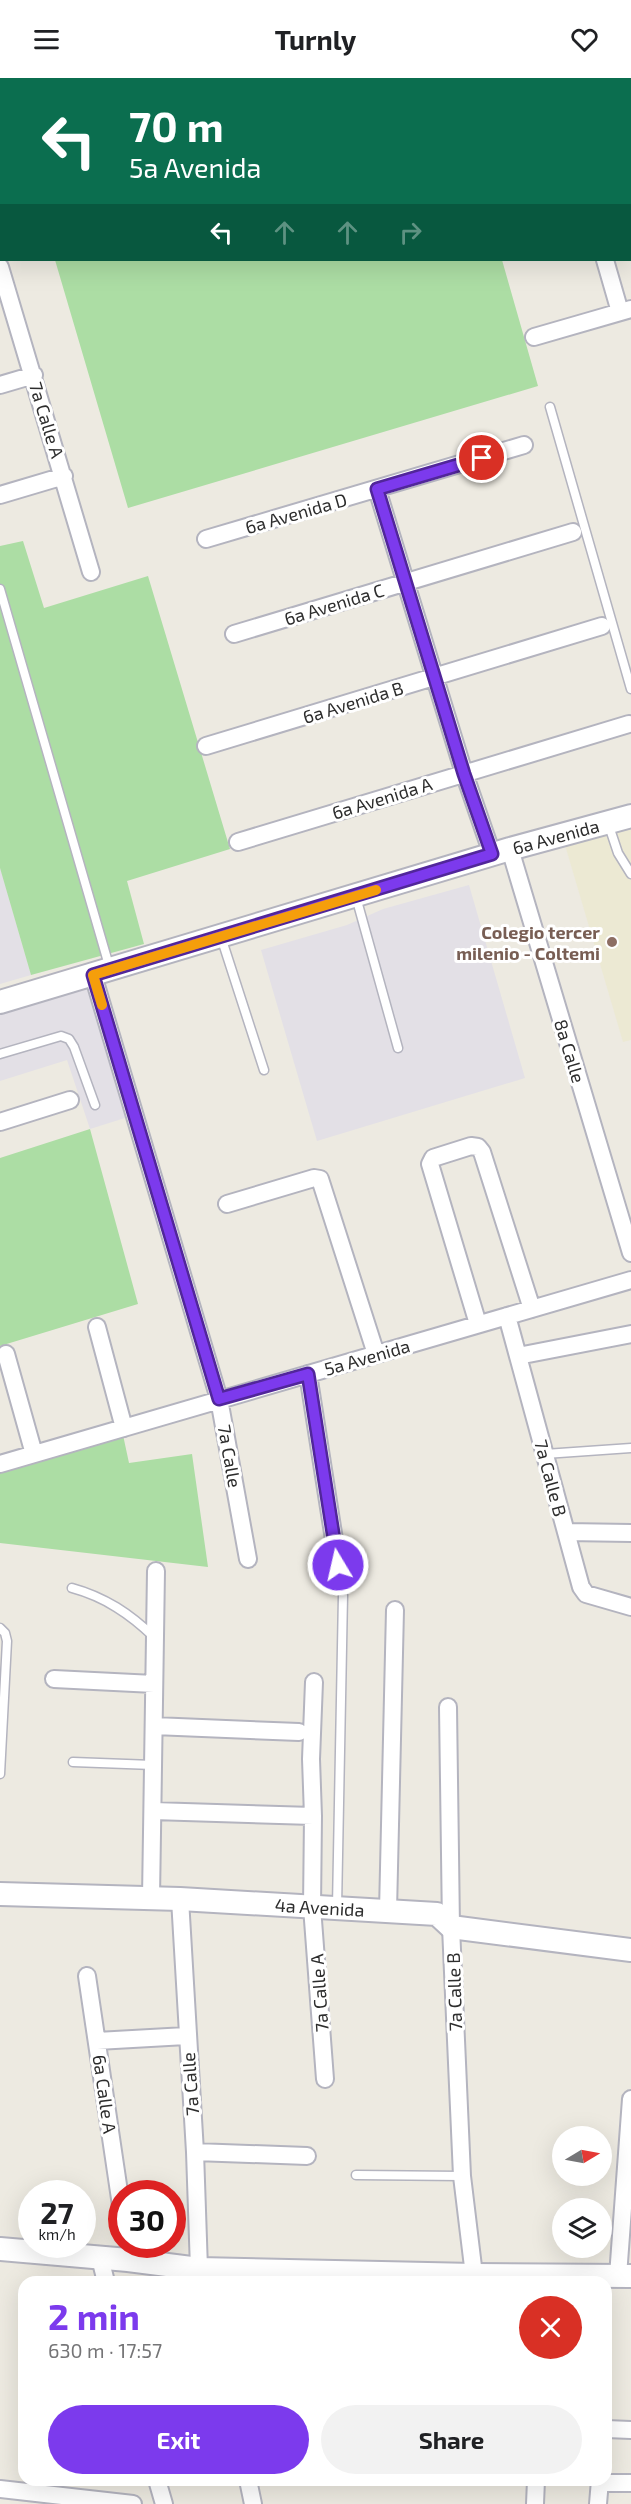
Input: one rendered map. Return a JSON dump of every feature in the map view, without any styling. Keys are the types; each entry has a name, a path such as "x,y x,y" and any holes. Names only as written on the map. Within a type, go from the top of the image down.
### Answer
{"street":[{"path":"534,337 626,311 605,261"},
{"name":"7a Calle A","path":"1,267 91,572"},
{"path":"0,385 34,375"},
{"name":"6a Avenida D","path":"206,539 524,445"},
{"path":"0,495 64,476"},
{"name":"8a Calle","path":"377,489 464,774 501,852 631,1253"},
{"name":"6a Avenida C","path":"234,634 573,532"},
{"name":"6a Avenida B","path":"207,746 602,626"},
{"name":"6a Avenida A","path":"238,842 629,724"},
{"name":"6a Avenida","path":"0,1002 501,852 631,816"},
{"name":"7a Calle","path":"102,972 219,1399 248,1559"},
{"path":"0,1122 70,1100"},
{"path":"478,1324 430,1164 433,1158 471,1146 478,1147 482,1152 532,1309"},
{"path":"227,1204 315,1178 320,1179 376,1354"},
{"name":"5a Avenida","path":"0,1464 631,1280"},
{"name":"7a Calle B","path":"507,1316 581,1587 586,1594 631,1607"},
{"path":"97,1327 124,1428"},
{"path":"518,1356 631,1334"},
{"path":"6,1354 34,1454"},
{"path":"308,1374 338,1565"},
{"path":"566,1532 631,1533"},
{"path":"150,1898 156,1571"},
{"path":"388,1911 395,1610"},
{"path":"54,1679 154,1684"},
{"name":"7a Calle A","path":"314,1682 311,1759 312,1907 325,2079"},
{"name":"7a Calle B","path":"448,1707 451,1927 462,2176 474,2275"},
{"path":"154,1726 299,1732"},
{"path":"153,1811 313,1816"},
{"name":"4a Avenida","path":"0,1894 180,1899 437,1914 451,1927 631,1950"},
{"name":"7a Calle","path":"180,1899 186,2036 195,2152 199,2275"},
{"name":"6a Calle A","path":"87,1976 117,2180"},
{"path":"97,2041 186,2036"},
{"path":"624,2276 631,2099"},
{"path":"195,2152 307,2156"},
{"path":"0,2249 100,2258 108,2256"},
{"path":"100,2258 104,2276"},
{"path":"146,2258 199,2275 510,2276"},
{"path":"612,2429 631,2430"},
{"path":"612,2482 631,2483"},
{"path":"159,2486 164,2504"},
{"path":"249,2486 253,2504"},
{"path":"535,2504 536,2486"},
{"path":"598,2504 599,2486"},
{"path":"0,2488 133,2504"}],"lane":[{"path":"550,407 631,689"},
{"path":"0,589 100,938 102,972"},
{"path":"608,822 618,853 631,874"},
{"path":"356,896 399,1048"},
{"path":"221,937 264,1070"},
{"path":"0,1054 61,1036 69,1039 95,1106"},
{"path":"544,1454 631,1448"},
{"path":"72,1588 93,1594 115,1605 154,1638"},
{"path":"337,1908 343,1595"},
{"path":"0,1628 5,1633 7,1641 0,1774"},
{"path":"74,1762 153,1765"},
{"path":"356,2175 462,2176"}],"shaded area":[{"name":"Colegio tercer milenio - Coltemi","path":"631,825 631,1040 623,1042 565,845"},
{"path":"0,867 31,975 0,984"},
{"path":"469,885 525,1078 317,1141 261,950 347,925 383,909"},
{"path":"87,989 128,1117 90,1129 67,1060 0,1081 0,1014"}],"green space":[{"path":"55,261 502,261 538,386 128,508"},
{"path":"23,541 44,608 148,576 230,849 127,881 144,944 31,975 0,868 0,546"},
{"path":"90,1129 138,1304 0,1346 0,1158"},
{"path":"123,1435 129,1463 192,1454 208,1567 0,1543 0,1470"}],"slow traffic":[{"path":"102,1005 93,975 376,890"}],"place":[{"name":"Colegio tercer milenio - Coltemi","path":"612,942"}],"route":[{"path":"338,1565 308,1374 219,1399 93,975 492,854 464,774 377,489 482,458"}]}
